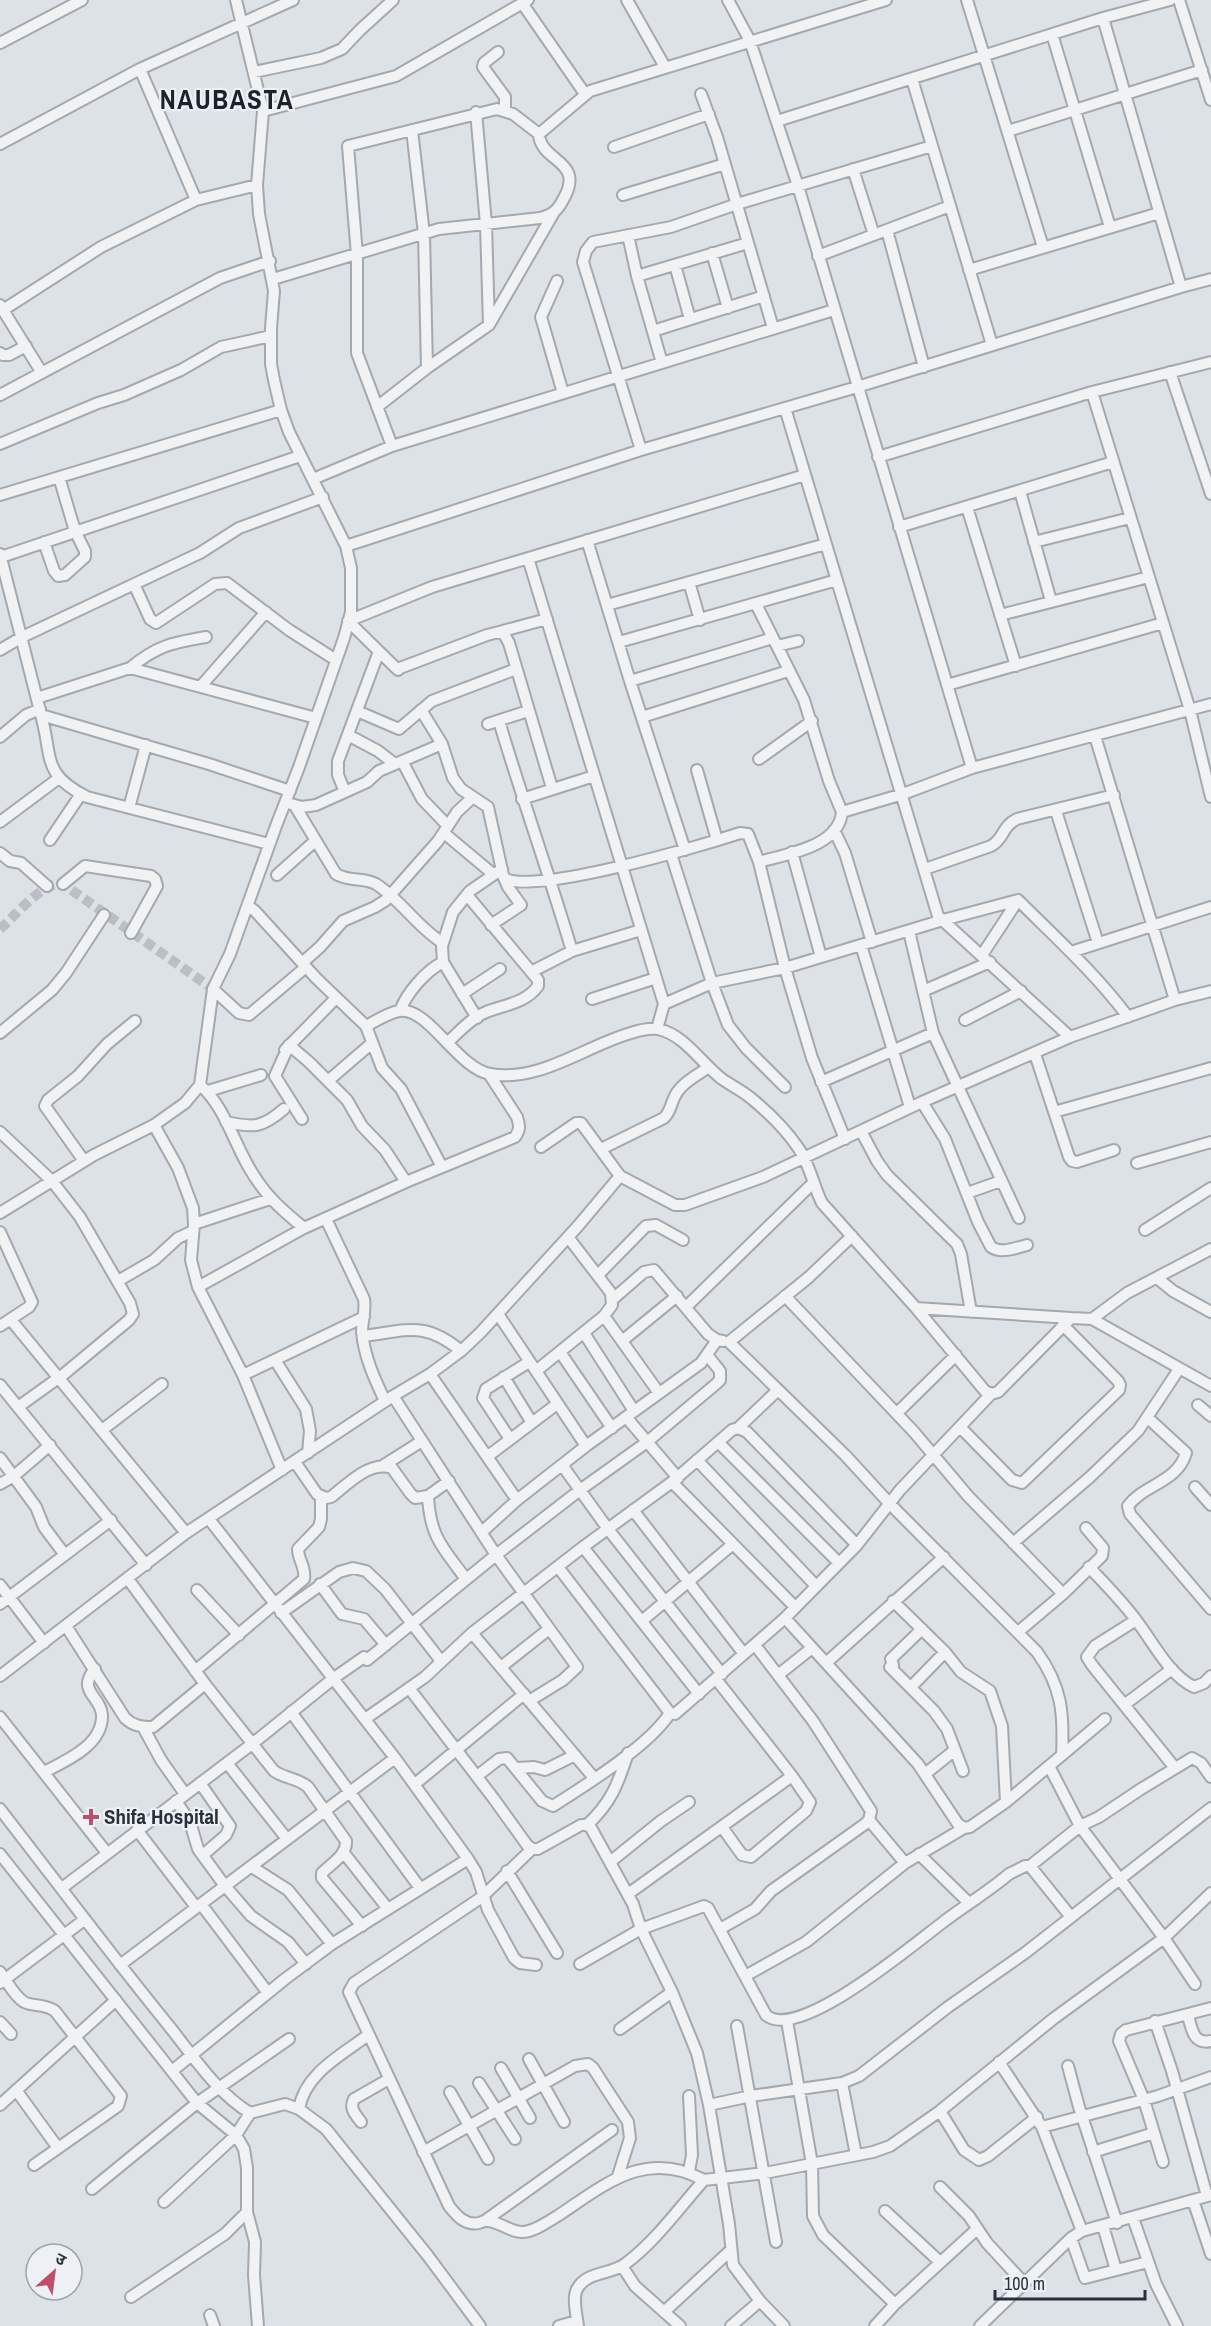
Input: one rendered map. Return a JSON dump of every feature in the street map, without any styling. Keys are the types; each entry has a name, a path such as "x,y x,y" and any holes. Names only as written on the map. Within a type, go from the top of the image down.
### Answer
{"street":[{"path":"0,43 82,0"},
{"path":"236,0 263,111 257,185 259,214 273,279 272,364 281,410 300,456 323,497 346,546 352,577 351,612 290,791 290,804 270,844 230,954 213,989 204,1088 270,1199 304,1228"},
{"path":"0,144 140,69 293,0"},
{"path":"254,72 321,58 342,50 393,0"},
{"path":"627,0 665,67"},
{"path":"728,0 750,41 798,186 972,768"},
{"path":"538,134 585,94 665,67 886,0"},
{"path":"967,0 1043,247"},
{"path":"777,121 1103,18 1170,0"},
{"path":"1179,0 1211,100"},
{"path":"263,111 396,76 525,2 585,94"},
{"path":"1103,18 1180,287"},
{"path":"1052,34 1110,227"},
{"path":"498,52 484,63 483,67 505,98 505,110"},
{"path":"140,69 196,200"},
{"path":"1008,131 1202,70"},
{"path":"912,79 992,345"},
{"path":"701,94 725,164 773,328"},
{"path":"377,407 427,368 489,325 570,187 570,178 565,168 540,142 538,134 505,110 476,112 348,146 357,255 357,353 377,407 392,446"},
{"path":"476,112 486,224 489,325"},
{"path":"614,147 708,114"},
{"path":"412,130 424,234 427,368"},
{"path":"641,450 584,262 586,251 593,242 670,227 737,204 932,146"},
{"path":"623,195 725,164"},
{"path":"853,169 874,235"},
{"path":"42,373 1,308 101,247 196,200 257,185"},
{"path":"818,256 950,206"},
{"path":"969,270 1159,213"},
{"path":"273,279 439,229 540,218 553,214"},
{"path":"886,230 924,367"},
{"path":"628,235 637,276 662,363"},
{"path":"637,276 748,243"},
{"path":"712,254 728,308"},
{"path":"0,395 220,278 270,261"},
{"path":"675,265 690,319"},
{"path":"346,546 641,450 924,367 1211,279"},
{"path":"556,281 541,317 563,393"},
{"path":"652,331 764,296"},
{"path":"313,479 392,446 834,310"},
{"path":"0,444 181,370 220,347 271,336"},
{"path":"0,353 3,356 9,355 26,346"},
{"path":"878,457 1092,392 1211,362"},
{"path":"1170,372 1211,494"},
{"path":"1092,392 1190,710 1211,797"},
{"path":"785,408 938,916 1070,1037"},
{"path":"0,495 281,410"},
{"path":"270,844 129,808 81,794 63,784 50,757 0,556 300,456"},
{"path":"900,527 1113,462"},
{"path":"348,621 432,587 805,475"},
{"path":"44,542 55,574 65,575 85,557 85,551 75,531 59,477"},
{"path":"1020,490 1051,601"},
{"path":"0,650 22,637 200,553 239,528 323,497"},
{"path":"967,507 1016,666"},
{"path":"1035,542 1130,518"},
{"path":"587,540 685,850"},
{"path":"607,605 826,544"},
{"path":"528,558 664,1004 657,1029"},
{"path":"1000,615 1149,577"},
{"path":"619,642 837,580"},
{"path":"134,584 150,619 154,622 161,621 214,584 223,582 234,587 289,630 336,660"},
{"path":"689,582 700,620"},
{"path":"756,604 804,700 829,782 842,812 838,826 826,838 759,862"},
{"path":"201,686 266,612"},
{"path":"348,621 399,669 486,635 546,618"},
{"path":"947,685 1163,623"},
{"path":"499,632 506,636 552,788"},
{"path":"0,737 39,707 130,668 147,654 163,646 206,637"},
{"path":"630,681 775,642 798,641"},
{"path":"345,792 337,767 378,654"},
{"path":"130,668 316,718"},
{"path":"357,711 399,729 438,698 516,669"},
{"path":"642,717 788,671"},
{"path":"842,812 903,794 972,768 1211,704"},
{"path":"39,707 146,745 290,791"},
{"path":"421,710 442,744 453,778 460,789 488,807 500,874 520,905 491,925"},
{"path":"488,724 528,711"},
{"path":"499,721 572,951"},
{"path":"759,759 812,721"},
{"path":"348,735 398,763 446,829 513,882 550,879 622,867 740,833 748,834 759,862 785,968 821,1082 845,1139"},
{"path":"1095,736 1175,1000"},
{"path":"290,804 316,805 367,782 379,771 442,744"},
{"path":"129,808 146,745"},
{"path":"697,770 717,840"},
{"path":"522,799 594,776"},
{"path":"0,822 59,778"},
{"path":"50,840 81,794"},
{"path":"925,869 999,842 1006,826 1017,819 1114,795"},
{"path":"213,989 239,1013 249,1015 304,965 343,921 375,907 390,896 446,829 457,812 473,797"},
{"path":"290,804 336,874 347,879 372,882 404,906 430,934 443,943"},
{"path":"1056,811 1098,943"},
{"path":"834,830 845,853 894,1052 910,1107"},
{"path":"277,874 315,841"},
{"path":"792,852 820,957"},
{"path":"0,853 10,861 21,863 47,886"},
{"path":"671,854 723,1014 735,1035 785,1087"},
{"path":"63,884 86,866 151,876 155,879 157,886 131,933"},
{"path":"477,1018 443,962 443,943 453,912 467,895 500,874"},
{"path":"447,1043 486,1012 504,1008 533,992 538,983 467,895"},
{"path":"664,1004 712,983 785,968 943,920 1018,900"},
{"path":"1018,900 1071,952 1116,1000 1128,1017"},
{"path":"922,991 986,959 1018,900"},
{"path":"248,906 255,910 304,965 366,1026 382,1068 401,1089 442,1167"},
{"path":"1071,952 1211,907"},
{"path":"0,1033 52,990 66,973 104,915"},
{"path":"531,972 572,951 641,930"},
{"path":"909,931 933,1034 1019,1218"},
{"path":"366,1026 400,1011 409,993 443,962"},
{"path":"462,994 500,969"},
{"path":"592,999 656,978"},
{"path":"965,1020 1020,991"},
{"path":"541,1147 578,1122 584,1125 620,1176 675,1205 685,1205 763,1177 910,1107 1070,1037 1175,1000 1211,991"},
{"path":"275,1062 336,998"},
{"path":"400,1011 418,1017 433,1028 472,1068 489,1074 531,1074 602,1042 644,1029 657,1029 684,1043 722,1079 759,1106 795,1143 805,1158 822,1203 916,1308 985,1391 991,1394"},
{"path":"84,1161 45,1106 48,1100 78,1076 107,1044 135,1021"},
{"path":"821,1082 933,1034"},
{"path":"329,1080 372,1043"},
{"path":"289,1045 329,1080 347,1100 362,1126 385,1150 406,1182"},
{"path":"289,1045 275,1076 302,1119"},
{"path":"1035,1054 1072,1161 1077,1162 1114,1150"},
{"path":"601,1149 664,1118 670,1112 680,1089 709,1067"},
{"path":"1054,1112 1211,1068"},
{"path":"198,1287 304,1228 514,1137 519,1132 520,1125 517,1117 489,1074"},
{"path":"0,1213 84,1161 154,1125 204,1088 261,1076"},
{"path":"922,1102 945,1139 978,1222 994,1250 1027,1245"},
{"path":"226,1122 257,1126 273,1119 284,1109"},
{"path":"154,1125 178,1168 193,1208 191,1260 198,1287 243,1375 282,1470"},
{"path":"861,1131 887,1175 957,1244 961,1254 971,1312"},
{"path":"0,1132 52,1181 80,1217 118,1281 130,1303 133,1314 129,1320 18,1407"},
{"path":"1137,1163 1211,1142"},
{"path":"0,1676 186,1533 430,1374 461,1351 568,1237 620,1176"},
{"path":"967,1193 1001,1180"},
{"path":"686,1307 813,1183"},
{"path":"1145,1230 1211,1188"},
{"path":"118,1281 154,1260 178,1238 194,1228 270,1199"},
{"path":"326,1219 364,1299 363,1336 372,1370 389,1399 422,1441 483,1531 496,1555 577,1667 562,1680 526,1698 415,1784"},
{"path":"598,1275 646,1226 657,1225 683,1240"},
{"path":"0,1232 31,1298 29,1307 0,1325"},
{"path":"729,1342 852,1236"},
{"path":"510,1439 483,1398 486,1389 504,1377 532,1367 560,1352 604,1316 612,1305 611,1293 568,1237"},
{"path":"916,1308 1067,1322 1092,1319 1115,1300 1211,1249"},
{"path":"613,1299 648,1270 658,1273 708,1334 717,1340 729,1342 845,1455 890,1504 1018,1632 1051,1671 1060,1695 1064,1727 1062,1755"},
{"path":"1157,1278 1173,1291 1211,1312"},
{"path":"622,1341 677,1296"},
{"path":"785,1296 897,1413 968,1496 1063,1594"},
{"path":"498,1314 586,1446"},
{"path":"604,1316 659,1393"},
{"path":"243,1375 364,1317"},
{"path":"1092,1319 1211,1386"},
{"path":"11,1320 186,1533"},
{"path":"477,1776 503,1757 510,1760 542,1801 553,1806 656,1732 670,1713 679,1712 784,1618 857,1545 900,1490 935,1456 991,1394 998,1392 1067,1322"},
{"path":"960,1427 1012,1480 1022,1483 1119,1390 1118,1381 1067,1322"},
{"path":"363,1336 416,1330 430,1331 444,1337 461,1351"},
{"path":"584,1333 647,1442 675,1480 795,1607"},
{"path":"483,1531 517,1500 586,1446 708,1356 717,1340"},
{"path":"560,1352 612,1428"},
{"path":"897,1413 956,1355"},
{"path":"62,1888 252,1744 334,1678 386,1645 496,1555 647,1442 720,1380 720,1371 708,1356"},
{"path":"276,1360 306,1409 310,1431 308,1453"},
{"path":"1013,1543 1090,1477 1138,1431 1179,1369"},
{"path":"430,1374 517,1500"},
{"path":"504,1377 532,1423"},
{"path":"102,1430 162,1384"},
{"path":"0,1385 146,1565"},
{"path":"365,1719 410,1688 472,1633 523,1593 675,1480 718,1442 738,1428 778,1390"},
{"path":"488,1456 557,1404"},
{"path":"1198,1405 1211,1416"},
{"path":"1148,1418 1184,1449 1185,1453 1179,1467 1167,1479 1133,1500 1128,1506 1130,1514 1211,1610"},
{"path":"738,1428 747,1432 857,1545"},
{"path":"321,1497 332,1497 368,1470 384,1465 422,1441"},
{"path":"718,1442 839,1563"},
{"path":"0,1484 14,1476 50,1445"},
{"path":"0,1458 36,1507 44,1527 65,1555"},
{"path":"697,1460 816,1586"},
{"path":"279,1608 304,1579 304,1567 298,1550 319,1527 321,1519 321,1497 295,1462"},
{"path":"384,1465 397,1472 415,1497 428,1496 449,1481"},
{"path":"562,1465 810,1802 806,1811 751,1857 742,1855 722,1827"},
{"path":"1195,1486 1211,1505"},
{"path":"428,1496 429,1519 435,1535 466,1579"},
{"path":"633,1510 744,1654"},
{"path":"209,1519 415,1784 468,1859 477,1872 483,1897 514,1958 520,1963 536,1965"},
{"path":"0,1605 111,1520"},
{"path":"1018,1632 1063,1594 1102,1556 1104,1551 1086,1528"},
{"path":"644,1620 733,1544"},
{"path":"584,1547 644,1620 699,1694"},
{"path":"826,1663 944,1557"},
{"path":"1089,1567 1136,1620 1172,1669 1186,1683 1194,1687 1204,1683 1211,1676"},
{"path":"195,1671 239,1635 279,1608 339,1572 352,1568 366,1571 385,1589 441,1661"},
{"path":"558,1568 670,1713"},
{"path":"128,1579 195,1671 274,1771 281,1776 302,1781 346,1841 344,1853 322,1873 322,1878 362,1926"},
{"path":"320,1584 342,1614 364,1619 386,1645"},
{"path":"0,1586 44,1644"},
{"path":"197,1590 239,1635"},
{"path":"893,1601 945,1652 961,1672 987,1688 1002,1726 1006,1802"},
{"path":"784,1618 918,1764 958,1824 964,1828"},
{"path":"1136,1620 1095,1646 1087,1657 1175,1768"},
{"path":"66,1626 125,1719 130,1723 153,1727 205,1684"},
{"path":"501,1667 549,1629"},
{"path":"922,1629 891,1659 893,1665 890,1667 934,1711 947,1729 963,1771"},
{"path":"472,1633 594,1778"},
{"path":"720,1929 755,1909 771,1891 869,1820 871,1811 813,1720 755,1645"},
{"path":"778,1675 812,1648"},
{"path":"911,1687 945,1652"},
{"path":"44,1772 83,1749 97,1731 102,1714 99,1705 90,1694 88,1684 89,1676 95,1669"},
{"path":"1124,1705 1172,1669"},
{"path":"410,1688 532,1849"},
{"path":"291,1712 420,1888"},
{"path":"0,1717 107,1853"},
{"path":"745,1976 806,1942 905,1863 964,1828 970,1827 1006,1802 1105,1719"},
{"path":"143,1727 161,1760 185,1794"},
{"path":"925,1774 955,1750"},
{"path":"586,1825 608,1803 618,1784 628,1753"},
{"path":"517,1768 534,1767 545,1770 575,1755"},
{"path":"1201,1763 1211,1755"},
{"path":"120,1965 395,1758"},
{"path":"580,1964 641,1929 704,1906 708,1908 720,1929 766,2015 776,2022 787,2021 822,2008 864,1983 1009,1874 1024,1866 1030,1866 1080,1826 1099,1817 1192,1758 1201,1763 1211,1777"},
{"path":"227,1763 287,1839"},
{"path":"1049,1766 1080,1826 1164,1938 1195,1984"},
{"path":"628,1894 792,1776"},
{"path":"200,1783 230,1826 226,1835 203,1856"},
{"path":"176,1801 189,1822 195,1843 225,1886 251,1917 288,1942 306,1964"},
{"path":"610,1862 661,1821 689,1802"},
{"path":"709,2105 751,2096 842,2083 858,2076 1071,1917 1211,1808"},
{"path":"0,1809 84,1920 193,2055 220,2087 240,2107 250,2113"},
{"path":"869,1820 905,1863"},
{"path":"612,2130 486,2220 477,2224 467,2223 458,2217 449,2206 351,1998 351,1987 483,1897 507,1870 532,1849 538,1849 581,1825 591,1828 628,1894 641,1929 672,1992 697,2053 709,2105 736,2271 784,2326"},
{"path":"137,1830 268,1993"},
{"path":"344,1853 388,1909"},
{"path":"0,1854 4,1866 64,1934 197,2103 236,2135 244,2149 247,2168 247,2212 255,2242 254,2275 258,2326"},
{"path":"919,1854 969,1904"},
{"path":"172,2072 332,1944 468,1859"},
{"path":"1030,1866 1071,1917"},
{"path":"252,1867 288,1890 332,1944"},
{"path":"507,1870 557,1953"},
{"path":"486,2220 523,2232 534,2229 618,2176 664,2166 688,2171 704,2180 721,2179 812,2164 873,2152 890,2146 940,2111 1053,2019 1164,1938 1211,1893"},
{"path":"34,2165 118,2106 121,2099 121,2096 55,2011 43,2005 25,2002 2,1978 84,1920"},
{"path":"620,2029 672,1992"},
{"path":"0,2104 116,2000"},
{"path":"1163,2162 1144,2100 1119,2041 1121,2034 1126,2030 1155,2021 1188,2016 1211,2008"},
{"path":"1188,2016 1195,2037 1204,2042 1211,2041"},
{"path":"787,2021 812,2164 813,2216 819,2230 895,2304"},
{"path":"980,2326 1071,2238 1082,2231 1209,2196 1155,2021"},
{"path":"0,2022 11,2034"},
{"path":"737,2026 776,2242"},
{"path":"299,2109 306,2087 317,2073 368,2035"},
{"path":"92,2189 197,2103 289,2039"},
{"path":"529,2059 564,2122"},
{"path":"999,2062 1040,2122 1082,2231"},
{"path":"423,2152 575,2066 588,2064 593,2068 628,2122 630,2138 618,2176"},
{"path":"1068,2066 1117,2223"},
{"path":"501,2068 530,2118"},
{"path":"940,2111 964,2150 979,2160 1040,2122 1083,2117 1177,2090 1211,2077"},
{"path":"361,2122 352,2110 351,2104 354,2099 389,2079"},
{"path":"479,2083 515,2139"},
{"path":"842,2083 856,2155"},
{"path":"16,2090 58,2148"},
{"path":"450,2092 488,2159"},
{"path":"688,2171 692,2155 689,2096"},
{"path":"165,2202 236,2135 250,2113 285,2104 299,2109 326,2129 339,2144 480,2326"},
{"path":"1093,2152 1154,2133"},
{"path":"559,2326 577,2323 575,2296 583,2282 595,2274 622,2266 645,2247 704,2180"},
{"path":"940,2187 969,2216 987,2243 1024,2283"},
{"path":"1193,2200 1211,2254"},
{"path":"885,2211 939,2262"},
{"path":"131,2297 225,2234 247,2212"},
{"path":"1133,2218 1174,2325"},
{"path":"1103,2226 1116,2270"},
{"path":"875,2326 939,2262 977,2229"},
{"path":"1071,2238 1085,2278 1148,2262"},
{"path":"664,2312 731,2250"},
{"path":"622,2266 635,2286 680,2326"},
{"path":"731,2326 760,2301"},
{"path":"210,2315 214,2326"}],"tunnel":[{"path":"0,929 38,893 55,884 63,884 213,989"}],"place":[{"name":"Shifa Hospital","path":"91,1817"}],"district":[{"name":"NAUBASTA","path":"227,100"}]}
